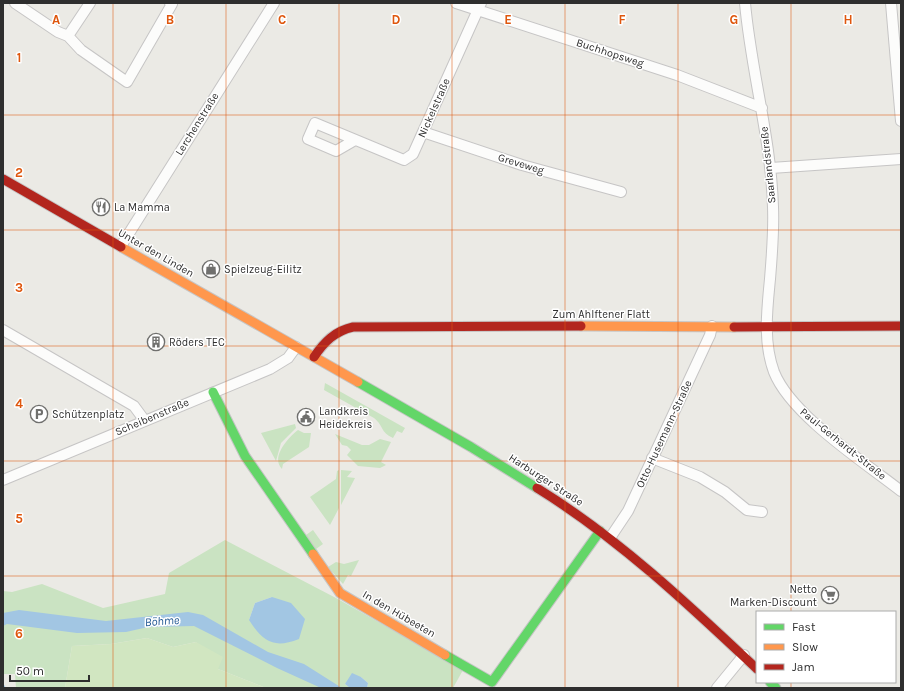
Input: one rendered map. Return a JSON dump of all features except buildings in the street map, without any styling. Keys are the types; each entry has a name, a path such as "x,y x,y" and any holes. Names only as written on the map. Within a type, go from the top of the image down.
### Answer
{"street":[{"path":"15,3 58,32 68,36 80,50 127,82 172,4 170,3"},
{"path":"68,36 90,3"},
{"name":"Lerchenstraße","path":"121,246 274,3"},
{"name":"Buchhopsweg","path":"456,3 479,7 677,75 762,108"},
{"name":"Saarlandstraße","path":"745,3 748,40 762,108 771,168 773,245 767,328"},
{"path":"891,3 901,121"},
{"name":"Nickelstraße","path":"355,140 404,160 413,154 479,7"},
{"name":"Greveweg","path":"423,132 522,165 621,192"},
{"path":"771,168 901,159"},
{"name":"Unter den Linden","path":"3,179 296,347"},
{"name":"Zum Ahlftener Flatt","path":"314,357 327,339 335,332 353,327 712,326 767,328 901,326"},
{"name":"Otto-Husemann-Straße","path":"610,538 628,511 710,335 712,326"},
{"name":"Paul-Gerhardt-Straße","path":"767,328 768,349 774,372 789,397 809,419 901,491"},
{"path":"3,330 134,406 140,412 145,421"},
{"name":"Harburger Straße","path":"296,347 525,480 600,531 675,592 744,655 756,668"},
{"name":"Scheibenstraße","path":"3,480 280,364 296,347"},
{"name":"In den Hübeeten","path":"213,392 245,456 340,594 492,682 600,531"},
{"path":"652,458 700,477 724,492 747,510 762,512"},
{"path":"717,688 744,655"}],"green space":[{"path":"325,383 405,428 402,433 397,431 393,438 389,436 374,418 324,390"},
{"path":"295,424 296,428 281,443 276,461 261,433"},
{"path":"298,430 304,433 311,433 309,447 283,464 282,469 278,459 279,453 290,437"},
{"path":"335,434 362,445 369,445 380,439 391,442 381,462 386,465 380,468 358,466 347,455 351,450 347,446 342,445"},
{"path":"339,470 339,508 330,525 310,497 336,479 337,471"},
{"path":"341,470 352,471 347,477 355,478 341,505"},
{"path":"313,530 323,544 316,549 306,535"},
{"path":"225,540 336,598 463,670 453,688 367,688 368,683 361,677 345,684 350,688 266,688 218,669 196,642 173,647 147,638 111,644 72,646 65,688 16,688 15,674 3,674 3,591 12,592 42,584 103,608 165,594 169,573","holes":["272,597 249,620 255,603"]},
{"path":"359,560 351,576 348,575 343,584 328,567 336,562 344,564"},
{"path":"147,638 173,647 196,642 223,657 218,669 266,688 65,688 72,646 111,644"}],"water":[{"path":"272,597 291,603 305,619 299,639 283,643 270,642 259,634 254,628 249,620 255,603"},
{"name":"Böhme","path":"19,610 106,621 188,612 203,615 268,652 304,664 342,688 321,688 277,668 194,626 148,627 126,632 77,633 7,624 3,626 3,613"},
{"path":"352,673 361,677 368,683 367,688 350,688 345,684"}],"traffic: fast":[{"path":"358,382 471,447 537,488"},
{"path":"213,392 245,456 313,554"},
{"path":"445,655 492,682 600,531"},
{"path":"771,683 776,688"}],"traffic: slow":[{"path":"121,247 358,382"},
{"path":"581,326 734,327"},
{"path":"313,554 340,593 445,655"}],"traffic: jam":[{"path":"3,179 121,247"},
{"path":"314,357 335,334 353,327 581,326"},
{"path":"734,327 901,326"},
{"path":"537,488 596,528 652,573 756,668"}],"place":[{"name":"La Mamma","path":"101,207"},
{"name":"Spielzeug-Eilitz","path":"211,269"},
{"name":"Röders TEC","path":"156,342"},
{"name":"Schützenplatz","path":"39,414"},
{"name":"Landkreis Heidekreis","path":"306,417"},
{"name":"Netto Marken-Discount","path":"830,595"}]}
